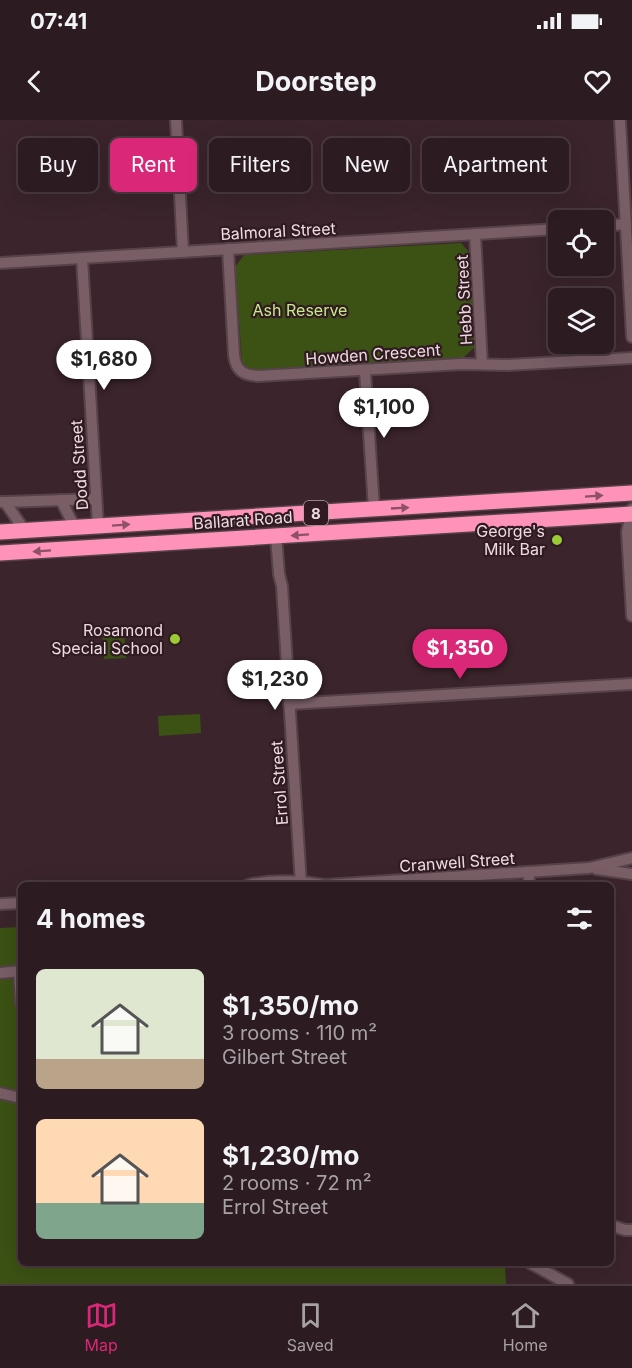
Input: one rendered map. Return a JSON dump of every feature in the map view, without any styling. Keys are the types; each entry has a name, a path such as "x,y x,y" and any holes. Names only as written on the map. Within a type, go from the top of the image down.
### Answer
{"highway":[{"name":"Ballarat Road","path":"0,532 632,493"},
{"name":"Ballarat Road","path":"0,553 632,512"}],"street":[{"path":"176,120 183,252"},
{"path":"624,122 632,337"},
{"path":"614,225 626,224"},
{"name":"Balmoral Street","path":"0,263 548,230"},
{"name":"Hebb Street","path":"476,234 482,364"},
{"name":"Howden Crescent","path":"228,249 234,355 237,367 246,374 258,376 461,364 508,365 632,358"},
{"name":"Dodd Street","path":"82,258 98,526"},
{"path":"365,370 374,509"},
{"path":"3,502 96,499"},
{"path":"61,500 75,528"},
{"path":"3,502 25,531"},
{"path":"632,512 627,532 632,616"},
{"name":"Errol Street","path":"276,536 282,586 300,882"},
{"path":"289,704 632,684"},
{"name":"Cranwell Street","path":"420,882 589,868 632,858"},
{"name":"Cranwell Street","path":"589,868 632,874"},
{"path":"529,872 530,882"},
{"path":"0,904 18,903"},
{"path":"0,973 18,971"},
{"path":"0,1093 18,1097"},
{"path":"614,1226 632,1230"},
{"path":"535,1266 568,1284"}],"green space":[{"name":"Ash Reserve","path":"461,243 469,252 476,346 464,357 255,371 242,363 235,267 244,255"},
{"path":"124,628 126,658 104,659 102,629"},
{"path":"200,714 201,733 159,736 158,716"},
{"path":"18,927 18,1266 492,1266 497,1268 505,1266 506,1284 0,1284 0,928"}],"place":[{"name":"George's Milk Bar","path":"557,540"},
{"name":"Rosamond Special School","path":"175,639"}]}
